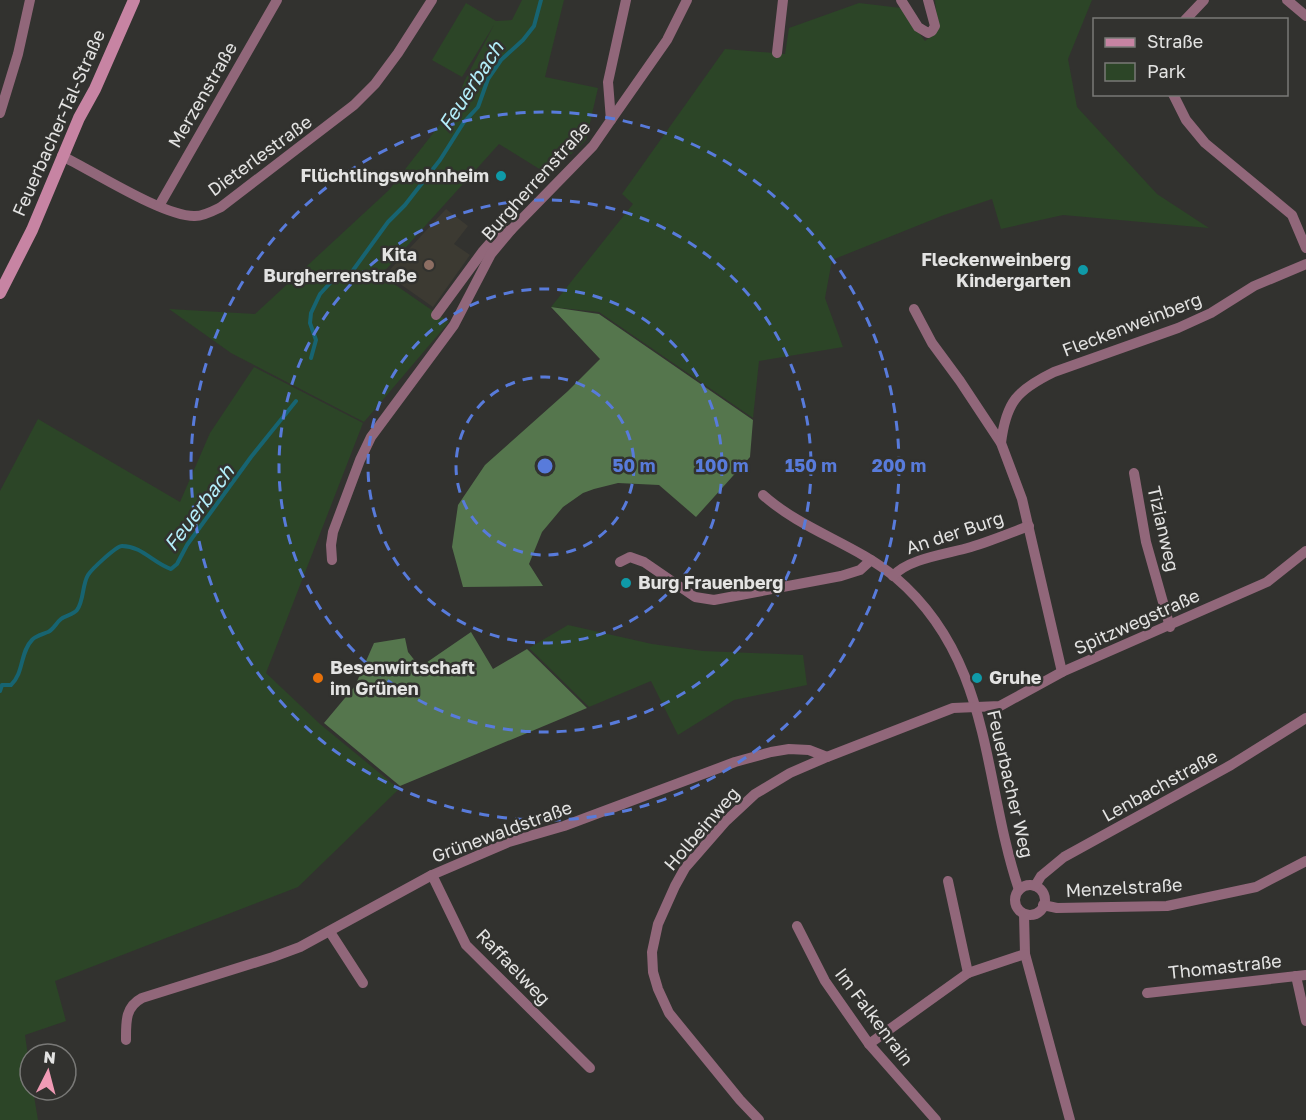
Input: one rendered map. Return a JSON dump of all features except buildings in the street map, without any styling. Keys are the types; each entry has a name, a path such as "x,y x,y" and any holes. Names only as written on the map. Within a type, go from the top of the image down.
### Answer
{"main road":[{"name":"Feuerbacher-Tal-Straße","path":"0,293 32,230 62,156 134,0"}],"street":[{"path":"0,113 18,54 30,0"},
{"name":"Merzenstraße","path":"159,206 277,0"},
{"name":"Dieterlestraße","path":"62,156 159,206 186,216 207,214 221,207 354,105 375,84 432,0"},
{"name":"Burgherrenstraße","path":"332,560 333,532 371,437 454,325 491,254 511,230 593,146 611,120 608,82 626,0"},
{"path":"611,120 667,40 687,0"},
{"path":"777,53 783,0"},
{"path":"901,0 914,21 923,32 928,33 935,26 928,0"},
{"path":"1187,18 1204,0"},
{"path":"1287,0 1306,15"},
{"path":"1174,96 1186,120 1205,143 1292,215 1306,248"},
{"path":"436,315 497,235 511,230"},
{"name":"Fleckenweinberg","path":"1001,443 1003,423 1012,405 1021,391 1035,381 1054,372 1178,328 1211,313 1254,286 1306,264"},
{"path":"914,309 932,343 1001,443 1022,499 1062,672"},
{"name":"Tizianweg","path":"1134,473 1146,542 1170,627"},
{"name":"Feuerbacher Weg","path":"763,495 795,519 842,543 893,576 922,604 940,628 954,653 975,707 988,750 1019,890 1015,900 1016,906 1024,914 1025,954 1070,1120"},
{"name":"An der Burg","path":"893,576 899,569 911,564 973,547 1029,526"},
{"name":"Spitzwegstraße","path":"975,707 1000,706 1062,672 1170,627 1267,582 1306,551"},
{"path":"620,562 630,557 644,562 696,597 714,600 841,576 860,570 871,560"},
{"name":"Holbeinweg","path":"759,1120 669,1013 658,989 652,952 658,924 675,886 685,868 726,821 755,794 790,773 953,708 975,707"},
{"name":"Lenbachstraße","path":"1035,886 1041,876 1064,857 1231,765 1306,718"},
{"name":"Grünewaldstraße","path":"126,1040 127,1016 134,1002 273,957 330,932 432,874 509,842 564,826 735,762 771,752 789,749 809,750 826,757"},
{"name":"Menzelstraße","path":"1043,905 1057,908 1167,906 1256,887 1306,861"},
{"name":"Raffaelweg","path":"432,874 466,945 590,1068"},
{"path":"948,882 968,973"},
{"path":"1019,890 1024,886 1035,886 1043,894 1043,905 1036,914 1024,914"},
{"name":"Im Falkenrain","path":"797,926 825,981 869,1044 936,1120"},
{"path":"330,932 363,983"},
{"path":"869,1044 968,973 1025,954"},
{"path":"1301,975 1306,1021"},
{"name":"Thomastraße","path":"1147,993 1301,975"}],"shaded area":[{"name":"Kita Burgherrenstraße","path":"446,209 468,226 454,244 470,255 433,307 386,274"}],"green space":[{"path":"522,0 564,0 545,77 598,88 586,140 549,175 499,144 381,275 449,322 364,422 231,353 169,309 255,314 389,190 455,105 465,80 494,25 462,77 432,60 466,3 496,21 512,20"},
{"path":"935,0 1092,0 1068,59 1077,107 1157,194 1209,228 1063,215 1001,229 992,199 944,215 832,260 825,298 843,347 759,361 753,418 599,312 551,307 633,204 622,194 725,49 785,54 789,28 859,3 901,8 925,41 938,30"},
{"path":"551,307 599,314 753,420 750,457 696,517 659,485 618,483 583,493 563,507 542,532 529,564 543,586 463,587 452,547 458,505 485,465 568,391 600,359"},
{"path":"254,367 363,423 266,673 320,724 399,789 298,887 55,981 66,1021 25,1035 26,1042 18,1042 18,1102 35,1102 38,1120 0,1120 0,491 38,419 180,502 210,433"},
{"path":"568,625 652,644 703,651 803,655 807,685 734,700 678,735 651,681 589,707 529,648"},
{"path":"471,632 493,669 527,649 587,708 400,786 324,723 355,686 374,643 405,638 408,652 420,667"}],"waterway":[{"name":"Feuerbach","path":"311,358 316,340 310,323 311,313 320,294 331,282 351,273 388,222 405,205 440,160 464,122 478,107 488,79 501,60 523,40 534,26 541,0"},
{"name":"Feuerbach","path":"0,691 2,685 11,685 15,680 25,650 32,640 50,631 61,619 77,610 88,575 119,547 136,549 171,569 177,564 187,545 251,457 296,401"}],"place":[{"name":"Flüchtlingswohnheim","path":"501,176"},
{"name":"Kita Burgherrenstraße","path":"429,265"},
{"name":"Fleckenweinberg Kindergarten","path":"1083,270"},
{"name":"Burg Frauenberg","path":"626,583"},
{"name":"Besenwirtschaft im Grünen","path":"318,678"},
{"name":"Gruhe","path":"977,678"}]}
